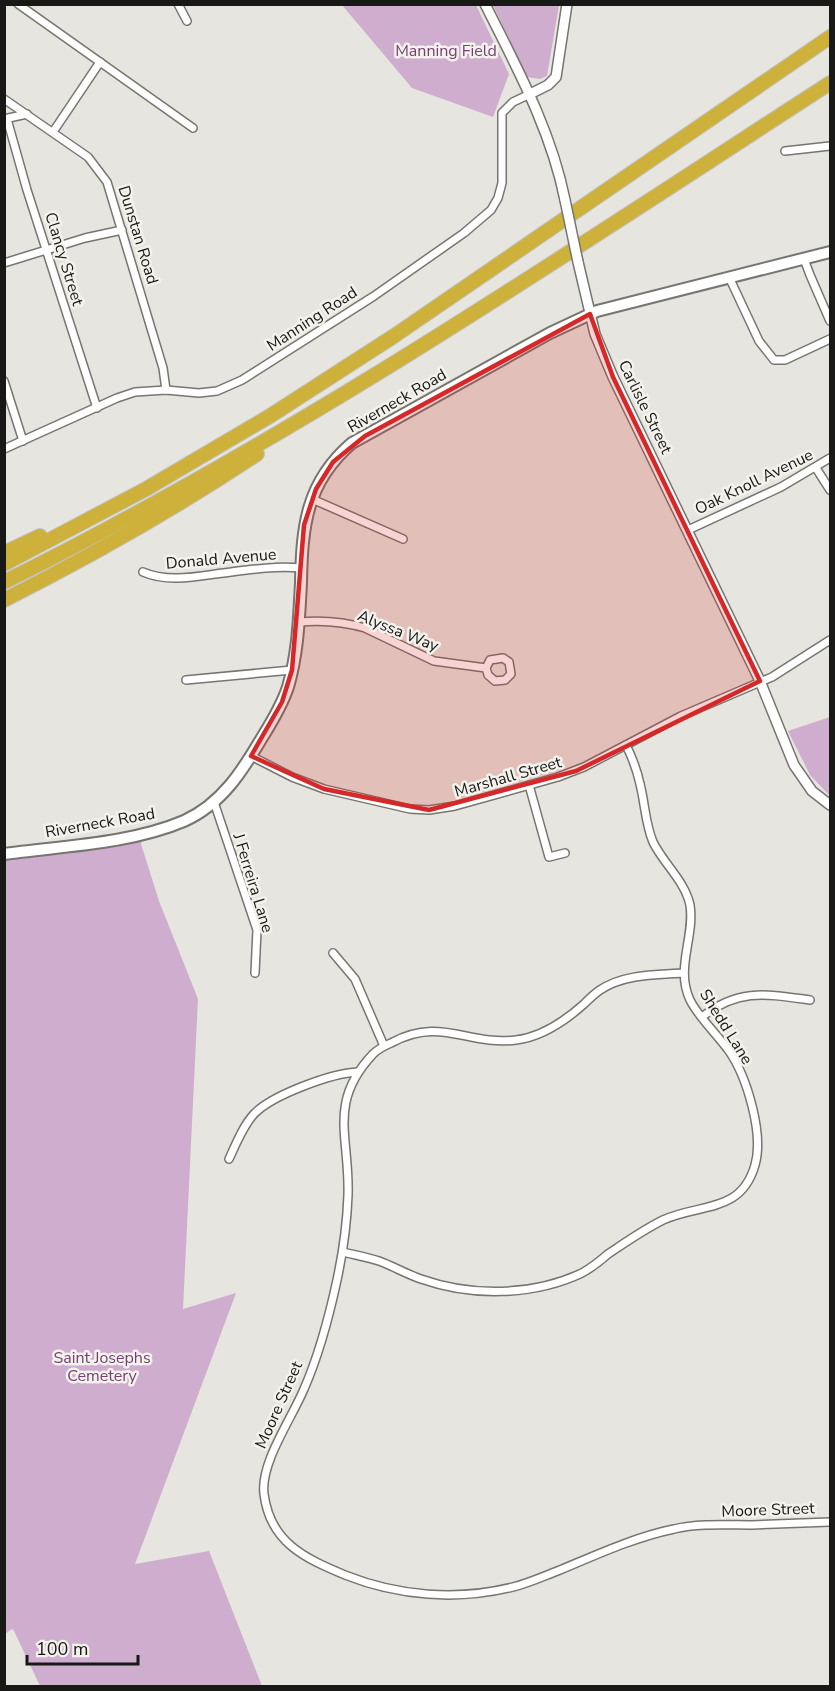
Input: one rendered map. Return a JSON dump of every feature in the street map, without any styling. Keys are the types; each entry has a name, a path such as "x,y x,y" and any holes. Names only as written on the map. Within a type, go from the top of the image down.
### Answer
{"highway":[{"path":"4,564 146,489 270,416 394,336 831,37"},
{"path":"4,600 91,555 183,502 376,375 831,83"},
{"path":"4,582 124,520 376,375"},
{"path":"4,553 146,489"}],"main road":[{"name":"Riverneck Road","path":"4,854 105,841 146,833 182,822 214,802 232,783 251,756 282,702 292,670 299,622 302,536 312,499 326,471 352,443 550,333 590,314 617,304 831,252"}],"street":[{"path":"18,4 193,128"},
{"path":"178,4 187,21"},
{"name":"Carlisle Street","path":"485,4 530,94 551,144 595,334 613,377 760,681 800,775 812,791 831,805"},
{"path":"530,94 548,85 556,76 567,4"},
{"path":"53,132 100,62"},
{"name":"Manning Road","path":"4,449 135,392 217,391 242,380 374,296 479,222 491,210 498,198 502,183 502,113 513,102 530,94"},
{"name":"Dunstan Road","path":"4,99 82,152 99,168 111,191 123,230 163,368 166,390"},
{"path":"6,119 27,114"},
{"name":"Clancy Street","path":"6,119 97,408"},
{"path":"785,151 831,146"},
{"path":"4,263 123,230"},
{"path":"804,259 831,321"},
{"path":"729,277 759,341 774,360 785,360 831,339"},
{"path":"4,381 23,441"},
{"name":"Oak Knoll Avenue","path":"688,530 782,487 831,458"},
{"path":"816,468 831,490"},
{"path":"312,499 403,539"},
{"name":"Donald Avenue","path":"143,572 152,576 171,578 271,567 301,568"},
{"name":"Alyssa Way","path":"299,622 311,621 356,626 434,661 486,668"},
{"name":"Marshall Street","path":"251,756 313,786 419,810 455,807 576,771 698,708 777,674 831,640"},
{"path":"186,680 292,670"},
{"name":"Shedd Lane","path":"343,1252 377,1261 422,1280 464,1290 499,1292 532,1289 563,1281 585,1271 634,1236 664,1220 727,1203 744,1188 756,1164 757,1138 753,1109 745,1083 730,1053 690,1000 683,973 690,925 690,904 680,882 662,859 653,841 647,824 640,785 626,745"},
{"path":"529,785 549,857 565,853"},
{"name":"J Ferreira Lane","path":"214,802 257,930 255,973"},
{"path":"333,953 355,979 384,1046"},
{"name":"Moore Street","path":"683,973 617,981 598,991 560,1024 537,1035 517,1040 488,1041 461,1033 429,1030 402,1036 376,1050 358,1072 346,1095 343,1119 348,1193 343,1252 324,1333 305,1387 269,1459 263,1491 270,1520 282,1539 305,1556 345,1575 381,1587 419,1594 467,1595 513,1587 673,1529 721,1525 831,1522"},
{"path":"702,1017 718,1004 743,996 769,994 810,1000"},
{"path":"229,1159 253,1114 266,1104 315,1082 342,1073 358,1072"}],"highlighted area":[{"path":"590,314 613,377 760,681 576,771 429,810 324,789 251,756 282,702 292,670 304,525 316,489 333,462 365,436"}],"green space":[{"name":"Manning Field","path":"342,5 476,5 509,74 493,117 412,88"},
{"path":"493,5 559,5 547,76 540,79 527,77"},
{"path":"830,717 830,796 810,775 788,731"},
{"name":"Saint Josephs Cemetery","path":"142,841 159,901 198,999 183,1309 236,1293 135,1564 209,1551 262,1686 40,1686 14,1631 12,1629 5,1634 4,861"}]}
